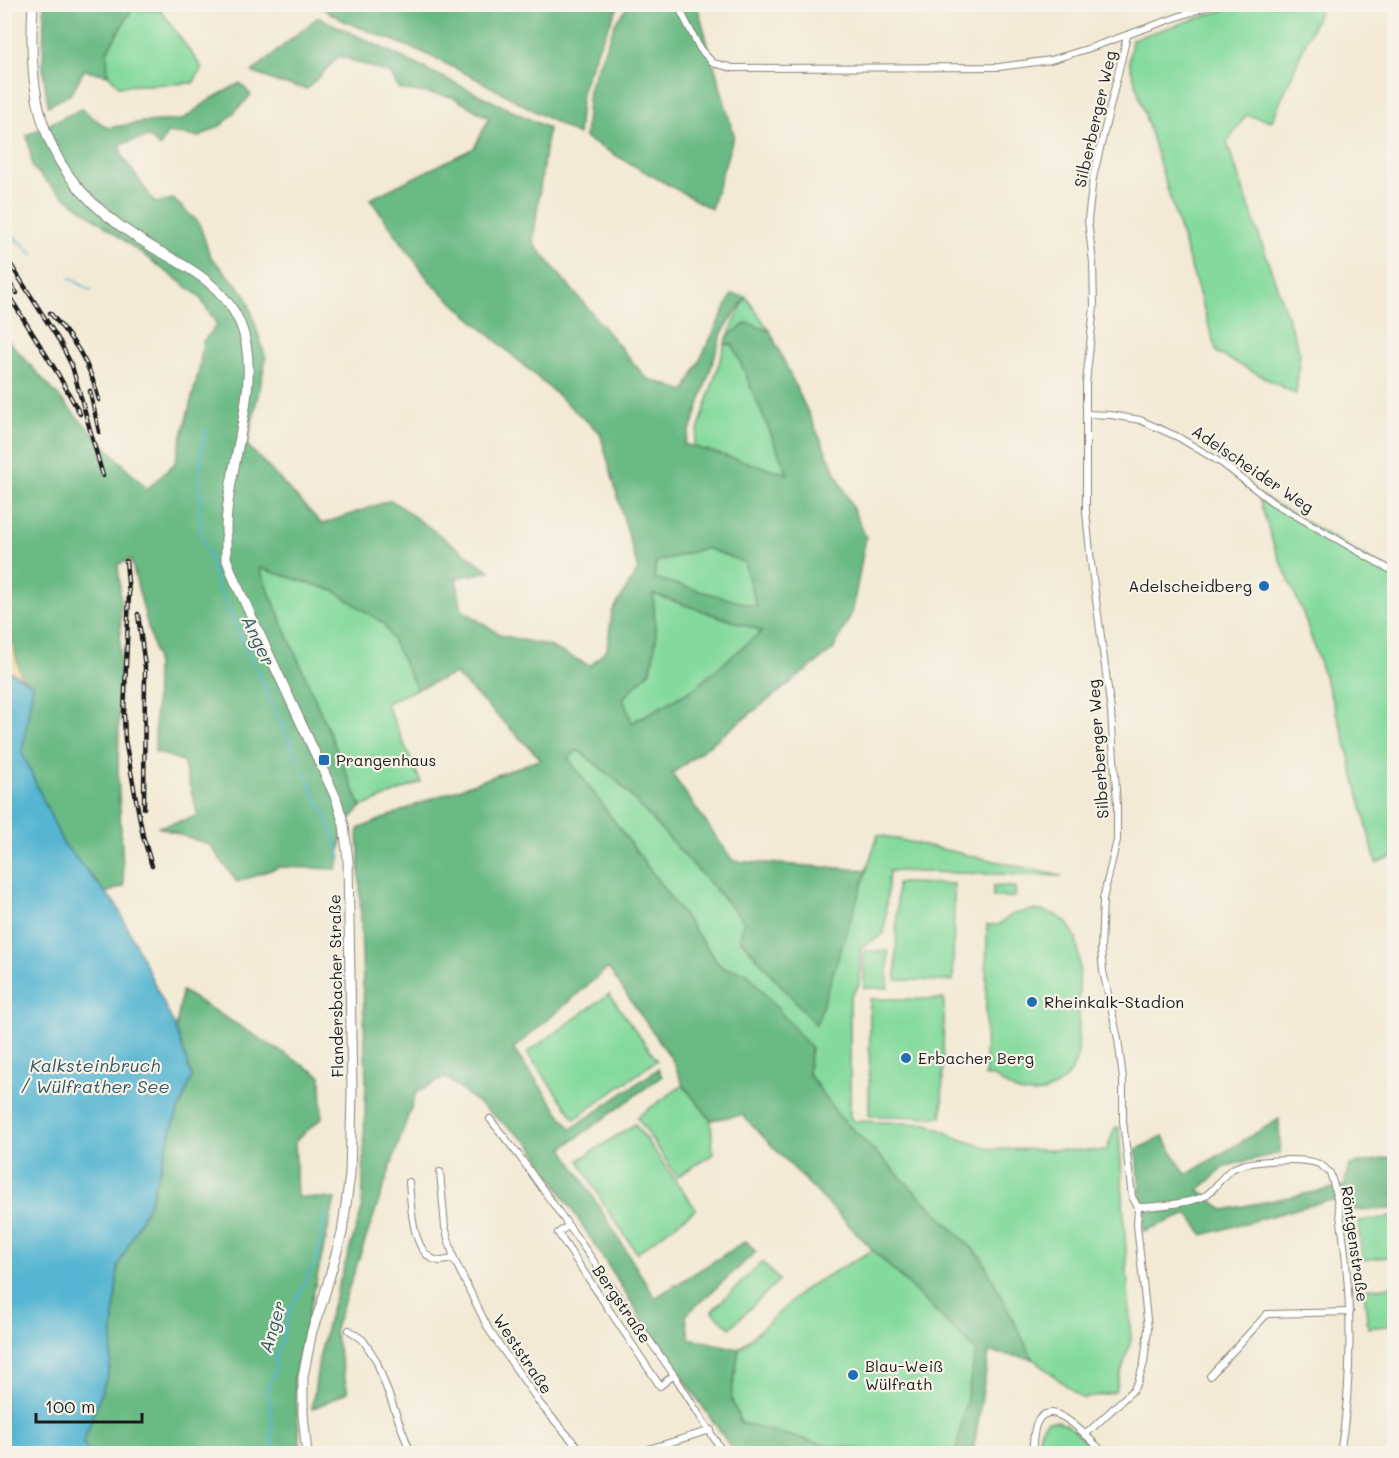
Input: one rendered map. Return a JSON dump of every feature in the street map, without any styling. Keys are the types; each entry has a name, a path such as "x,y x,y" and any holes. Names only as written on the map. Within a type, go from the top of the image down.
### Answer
{"street":[{"name":"Flandersbacher Straße","path":"33,4 34,82 39,111 58,160 88,200 104,214 215,287 232,308 241,324 248,355 248,383 228,507 226,558 336,798 344,825 348,861 352,1092 350,1175 342,1233 312,1331 303,1377 303,1418 307,1454"},
{"path":"677,4 700,49 712,63 733,68 999,67 1051,60 1127,36 1214,4"},
{"name":"Silberberger Weg","path":"1085,1435 1133,1390 1138,1382 1144,1363 1149,1329 1137,1225 1138,1207 1132,1197 1123,1121 1120,1049 1103,971 1101,950 1103,899 1118,840 1118,806 1111,711 1090,563 1086,512 1086,383 1094,306 1093,263 1088,220 1093,178 1127,36"},
{"name":"Adelscheider Weg","path":"1087,414 1112,415 1140,420 1178,436 1223,464 1272,502 1395,572"},
{"name":"Bergstraße","path":"490,1119 520,1157 674,1375 711,1430 724,1454"},
{"name":"Röntgenstraße","path":"1138,1207 1174,1204 1206,1196 1222,1176 1234,1168 1268,1161 1298,1160 1319,1164 1330,1173 1335,1187 1348,1278 1350,1312 1347,1411 1340,1454"},
{"name":"Weststraße","path":"440,1172 445,1227 454,1259 489,1330 541,1405 584,1454"},
{"path":"409,1182 414,1226 419,1245 427,1256 440,1261 454,1259"},
{"name":"Bergstraße","path":"568,1226 558,1233 660,1386 674,1375"},
{"name":"Röntgenstraße","path":"1210,1376 1267,1314 1350,1312"},
{"path":"349,1330 363,1340 376,1360 411,1454"},
{"path":"1032,1454 1036,1426 1041,1417 1048,1413 1056,1413 1064,1417 1105,1454"},
{"path":"632,1454 650,1451 711,1430"}],"green space":[{"path":"44,4 163,5 161,11 132,9 107,51 108,75 84,70 71,94 48,106 43,68"},
{"path":"317,5 619,5 582,89 578,135 475,78 422,52 344,21"},
{"path":"629,5 697,5 734,135 711,209 585,138 589,88 616,22"},
{"path":"1231,5 1322,5 1272,121 1246,115 1227,143 1300,353 1296,394 1217,353 1129,62 1132,39 1227,9"},
{"path":"132,9 161,11 202,68 193,83 119,86 108,75 106,51"},
{"path":"318,17 548,128 533,243 646,378 685,391 732,294 746,297 722,333 694,421 684,444 788,474 733,345 725,344 728,336 747,323 770,331 866,537 852,613 833,650 672,774 733,861 867,870 816,1025 740,938 744,921 617,781 578,750 568,758 721,967 747,973 811,1048 808,1073 838,1115 981,1257 1033,1359 989,1352 973,1453 956,1453 976,1351 873,1250 742,1115 711,1120 683,1085 673,1061 608,968 513,1049 571,1129 658,1069 662,1076 563,1148 655,1298 746,1241 756,1252 686,1315 689,1338 739,1349 731,1398 741,1423 825,1445 883,1453 762,1454 734,1452 635,1308 531,1145 445,1077 416,1093 334,1331 348,1392 312,1409 319,1358 330,1313 362,1209 366,1079 358,829 428,800 541,759 455,674 417,689 384,624 335,591 259,568 361,807 344,826 337,869 279,867 237,882 210,845 158,827 198,816 183,761 155,752 156,658 131,560 118,564 121,603 118,778 124,886 106,893 63,843 22,753 33,685 21,677 10,633 5,624 4,336 78,418 147,489 175,463 199,370 203,342 217,325 199,296 52,187 33,168 27,135 81,109 108,128 143,122 182,120 211,99 240,83 251,95 223,124 200,137 167,133 160,147 149,137 120,144 122,156 155,203 173,199 199,223 210,256 246,295 266,359 247,445 322,524 391,500 490,571 456,578 462,610 501,635 549,646 590,666 607,649 612,612 638,570 600,433 431,283 370,199 474,148 489,118 453,97 399,89 391,74 339,56 307,89 277,82 252,72","holes":["706,548 744,562 757,607 654,578 656,562","653,594 762,631 692,690 632,723 623,698 651,670 656,639"]},
{"path":"746,297 770,331 747,323 728,336"},
{"path":"725,344 733,345 788,475 693,447"},
{"path":"1257,493 1394,574 1394,856 1376,863 1344,736 1303,613 1274,546"},
{"path":"706,548 744,562 757,608 654,578 656,562"},
{"path":"259,568 335,591 385,624 417,689 386,703 421,782 361,807"},
{"path":"653,594 762,631 692,690 631,723 623,698 651,670 656,639"},
{"path":"578,750 617,781 744,921 740,939 816,1024 878,835 1062,876 889,871 884,934 861,947 859,985 850,998 850,1117 854,1121 928,1124 962,1140 992,1149 1106,1151 1115,1128 1119,1128 1131,1340 1115,1392 1083,1399 1033,1359 981,1257 838,1115 808,1073 747,974 721,967 568,758"},
{"path":"897,883 954,884 953,981 896,980"},
{"path":"993,886 1015,887 1015,897 993,897"},
{"name":"Rheinkalk-Stadion","path":"1033,910 1061,918 1070,927 1075,937 1079,963 1078,1052 1070,1072 1055,1087 1036,1093 1025,1093 1014,1090 998,1079 985,1076 987,925 998,925 1013,914"},
{"path":"864,951 888,951 888,988 864,988"},
{"path":"182,991 321,1076 322,1118 295,1141 297,1197 335,1199 294,1377 301,1453 89,1454 83,1443 110,1368 118,1266 150,1201 174,1122 192,1077 176,1029"},
{"path":"609,994 657,1060 575,1119 527,1053"},
{"name":"Erbacher Berg","path":"870,999 944,999 942,1117 869,1116"},
{"path":"683,1085 711,1120 713,1154 677,1177 637,1117"},
{"path":"1279,1119 1280,1153 1226,1166 1199,1190 1224,1210 1344,1186 1349,1165 1394,1157 1394,1209 1351,1210 1350,1200 1325,1201 1203,1235 1188,1214 1144,1231 1136,1150 1163,1136 1186,1175"},
{"path":"635,1124 696,1209 637,1253 606,1208 579,1160"},
{"path":"1394,1217 1394,1256 1362,1260 1358,1221"},
{"name":"Blau-Weiß Wülfrath","path":"873,1250 976,1351 956,1453 883,1453 825,1445 741,1423 731,1398 739,1349 807,1287"},
{"path":"762,1262 779,1280 730,1328 712,1311"},
{"path":"1394,1286 1394,1325 1368,1328 1364,1289"},
{"path":"1047,1421 1066,1424 1101,1454 1036,1454 1041,1429"}],"sand":[{"path":"4,624 10,632 21,677 5,669"}],"water":[{"name":"Kalksteinbruch / Wülfrather See","path":"4,669 33,685 22,753 63,843 117,906 176,1029 192,1077 174,1122 150,1201 118,1266 110,1368 83,1443 89,1453 5,1453"}],"waterway":[{"name":"Anger","path":"13,236 33,254"},
{"name":"Anger","path":"70,278 92,291"},
{"name":"Anger","path":"201,528 199,473 205,430"},
{"name":"Anger","path":"201,532 219,590 298,759"},
{"name":"Anger","path":"303,770 333,833 341,858"},
{"name":"Anger","path":"273,1454 271,1407 267,1388 276,1370 275,1355 281,1345 290,1308 299,1295 318,1255 325,1213"}],"railway":[{"path":"4,254 60,342 72,366 103,476"},
{"path":"4,276 17,293"},
{"path":"4,288 58,374 80,414"},
{"path":"50,313 86,363 99,400"},
{"path":"90,391 99,432"},
{"path":"126,561 129,594 125,740 143,836 152,866"},
{"path":"138,614 145,667 144,808"}],"place":[{"name":"Adelscheidberg","path":"1264,586"},
{"name":"Prangenhaus","path":"324,760"},
{"name":"Rheinkalk-Stadion","path":"1032,1002"},
{"name":"Erbacher Berg","path":"906,1058"},
{"name":"Blau-Weiß Wülfrath","path":"853,1375"}]}
